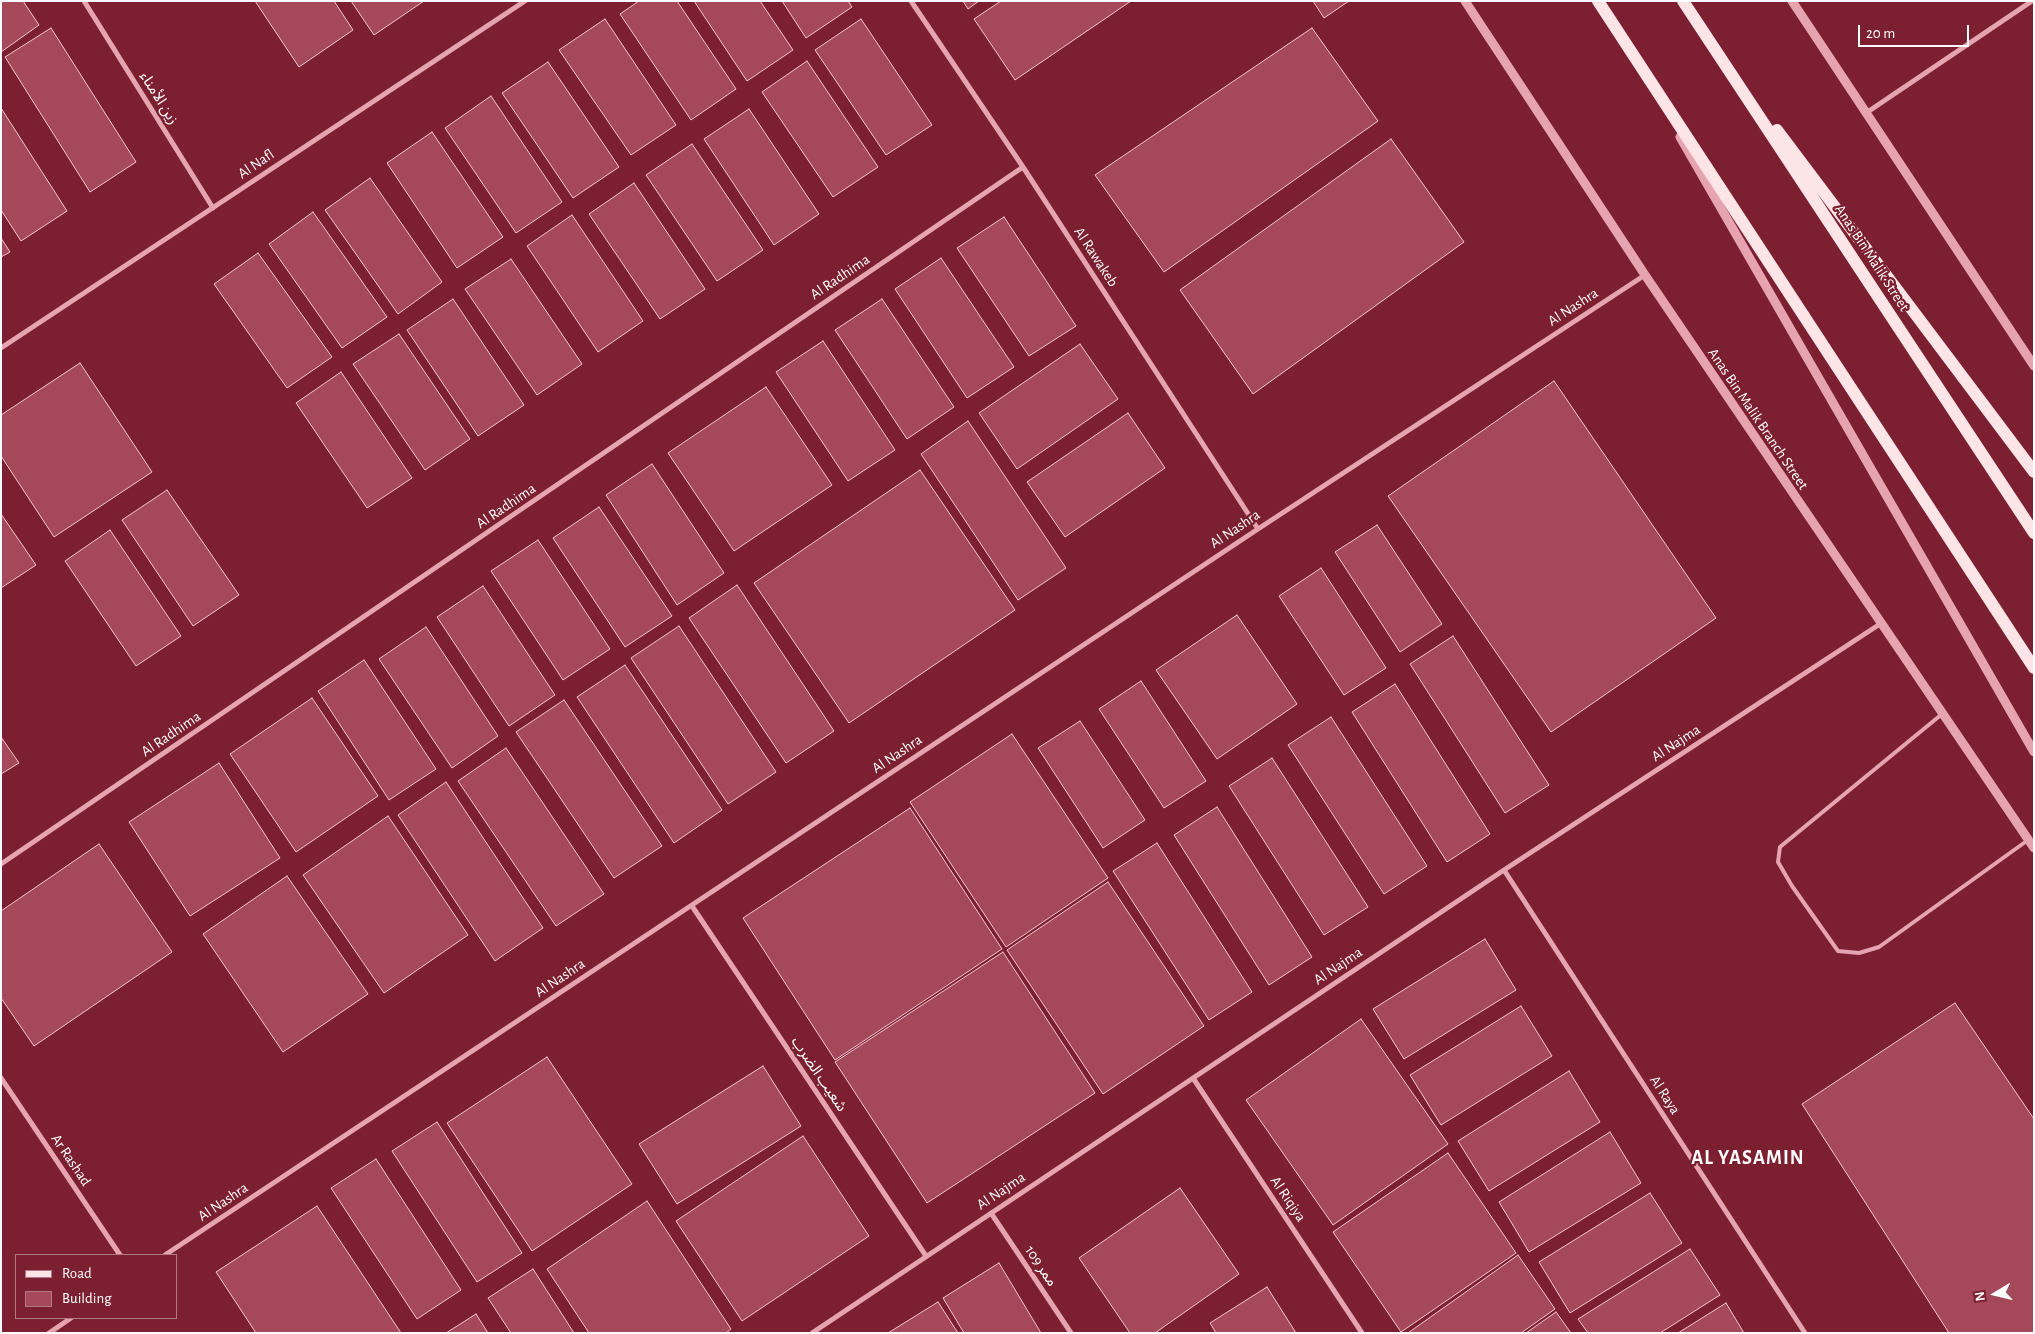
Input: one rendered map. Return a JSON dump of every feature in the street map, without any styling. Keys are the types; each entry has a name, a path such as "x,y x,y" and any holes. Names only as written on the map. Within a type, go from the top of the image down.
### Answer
{"main road":[{"path":"1598,1 2034,668"},
{"name":"Anas Bin Malik Street","path":"1683,1 2034,533"},
{"path":"1700,27 2034,472"}],"street":[{"name":"زين الأمناء","path":"84,1 213,208"},
{"name":"Al Nafl","path":"1,348 525,1"},
{"name":"Al Rawakeb","path":"911,1 1023,167 1258,529"},
{"name":"Anas Bin Malik Branch Street","path":"1465,1 1645,275 1880,624 2034,848"},
{"path":"1792,1 2034,366"},
{"path":"1866,112 2032,1"},
{"path":"1627,44 2034,752"},
{"name":"Al Radhima","path":"1,864 1023,167"},
{"name":"Al Nashra","path":"167,1254 1258,529 1645,275"},
{"name":"Al Najma","path":"812,1333 1504,870 1880,624"},
{"name":"Al Raya","path":"1504,870 1805,1333"},
{"name":"شعيب الضرب","path":"692,906 926,1256"},
{"name":"Ar Rashad","path":"1,1078 119,1254"},
{"name":"Al Riqiya","path":"1193,1078 1362,1333"},
{"name":"ممر 109","path":"991,1213 1071,1333"},
{"path":"49,1333 70,1319"}],"lane":[{"path":"1942,714 1780,847 1778,862 1792,886 1838,951 1860,953 1878,947 2028,839"}],"building":[{"path":"1,1 23,1 39,25 1,52"},
{"path":"255,1 334,1 353,30 299,67"},
{"path":"351,1 424,1 374,35"},
{"path":"639,1 677,1 736,89 691,120 620,14"},
{"path":"694,1 760,1 793,50 747,81"},
{"path":"782,1 848,1 852,7 806,38"},
{"path":"963,1 979,1 968,9"},
{"path":"1001,1 1131,1 1015,80 974,19"},
{"path":"1313,1 1349,1 1324,18"},
{"path":"605,19 676,125 631,155 559,50"},
{"path":"861,19 932,125 886,155 815,50"},
{"path":"51,28 136,162 90,192 5,57"},
{"path":"1312,28 1378,121 1164,272 1095,175"},
{"path":"807,61 878,167 833,197 762,92"},
{"path":"548,62 619,167 573,198 502,93"},
{"path":"491,96 562,202 516,233 445,128"},
{"path":"1,108 67,211 21,241 1,210"},
{"path":"749,109 819,214 774,245 704,139"},
{"path":"432,132 503,237 457,268 387,163"},
{"path":"1391,139 1464,242 1253,394 1180,290"},
{"path":"692,144 763,250 717,281 646,175"},
{"path":"370,178 442,282 398,314 325,210"},
{"path":"634,183 705,289 660,319 589,214"},
{"path":"313,212 387,317 342,348 269,244"},
{"path":"572,215 643,321 598,352 527,246"},
{"path":"1004,217 1076,326 1029,356 957,248"},
{"path":"1,238 10,252 1,257"},
{"path":"258,253 332,357 287,388 214,284"},
{"path":"941,258 1014,367 967,398 895,289"},
{"path":"511,259 582,364 537,395 465,289"},
{"path":"453,299 524,405 478,436 407,330"},
{"path":"882,299 954,407 907,439 835,330"},
{"path":"399,334 470,439 425,470 353,364"},
{"path":"823,341 895,450 848,481 776,372"},
{"path":"1080,344 1118,399 1017,469 979,413"},
{"path":"80,363 152,472 54,537 1,456 1,415"},
{"path":"341,372 412,478 367,508 296,403"},
{"path":"1554,381 1716,618 1551,732 1388,496"},
{"path":"766,387 832,485 734,551 668,453"},
{"path":"1128,413 1165,468 1065,537 1027,482"},
{"path":"968,421 1066,568 1018,600 921,454"},
{"path":"652,464 724,573 677,605 606,495"},
{"path":"920,470 1015,610 849,723 754,583"},
{"path":"167,490 239,595 193,626 122,520"},
{"path":"599,507 672,616 625,647 553,538"},
{"path":"1,514 36,565 1,588"},
{"path":"1377,525 1442,624 1400,652 1335,552"},
{"path":"110,530 181,636 136,666 65,561"},
{"path":"538,540 610,649 563,680 491,571"},
{"path":"1321,568 1386,668 1344,695 1279,596"},
{"path":"737,585 834,731 786,763 689,618"},
{"path":"483,586 555,695 509,726 437,617"},
{"path":"1237,615 1297,704 1217,759 1156,670"},
{"path":"679,626 776,772 728,804 631,658"},
{"path":"426,627 498,736 452,768 379,659"},
{"path":"1453,636 1549,785 1505,813 1410,664"},
{"path":"364,660 436,769 389,800 318,691"},
{"path":"625,665 722,810 674,843 577,697"},
{"path":"1141,681 1206,781 1164,808 1099,709"},
{"path":"1395,684 1490,834 1447,862 1352,712"},
{"path":"312,698 378,796 296,852 230,754"},
{"path":"564,700 662,846 614,878 516,732"},
{"path":"1331,717 1427,866 1384,894 1288,745"},
{"path":"1080,721 1145,820 1103,848 1038,748"},
{"path":"1012,734 1108,878 1006,947 910,802"},
{"path":"1,737 19,763 1,774"},
{"path":"506,748 604,894 556,926 458,781"},
{"path":"1272,758 1368,907 1324,935 1229,786"},
{"path":"219,763 280,858 190,916 129,822"},
{"path":"446,782 543,928 495,961 398,815"},
{"path":"1217,807 1312,957 1269,985 1174,835"},
{"path":"910,808 1002,949 835,1060 743,918"},
{"path":"388,816 468,935 384,993 303,875"},
{"path":"1157,843 1252,992 1209,1020 1113,871"},
{"path":"99,844 172,952 34,1046 1,998 1,911"},
{"path":"287,876 368,994 283,1052 203,934"},
{"path":"1108,882 1204,1026 1103,1094 1007,950"},
{"path":"1485,939 1516,990 1404,1059 1373,1009"},
{"path":"1003,952 1095,1093 927,1203 835,1062"},
{"path":"1955,1003 2034,1119 2034,1333 1949,1333 1802,1104"},
{"path":"1521,1006 1552,1056 1441,1125 1410,1075"},
{"path":"1361,1019 1448,1144 1333,1225 1246,1100"},
{"path":"547,1057 632,1184 532,1251 447,1123"},
{"path":"763,1066 801,1126 677,1204 639,1144"},
{"path":"1569,1071 1600,1122 1489,1191 1458,1141"},
{"path":"437,1122 522,1253 477,1282 392,1151"},
{"path":"1610,1132 1641,1183 1529,1252 1499,1202"},
{"path":"803,1136 869,1236 742,1321 676,1221"},
{"path":"1448,1153 1516,1253 1401,1332 1333,1232"},
{"path":"376,1159 461,1290 417,1319 331,1188"},
{"path":"1180,1188 1239,1274 1155,1333 1130,1333 1079,1258"},
{"path":"1650,1193 1682,1243 1570,1313 1539,1262"},
{"path":"647,1201 731,1329 726,1333 589,1333 547,1269"},
{"path":"317,1206 401,1333 256,1333 216,1272"},
{"path":"1690,1249 1720,1295 1660,1333 1588,1333 1578,1319"},
{"path":"1518,1255 1555,1309 1521,1333 1408,1333"},
{"path":"999,1263 1041,1333 964,1333 943,1298"},
{"path":"533,1269 574,1333 511,1333 488,1298"},
{"path":"1267,1287 1296,1333 1216,1333 1210,1323"},
{"path":"938,1302 958,1333 888,1333"},
{"path":"1726,1303 1744,1333 1678,1333"},
{"path":"1556,1312 1571,1333 1526,1333"},
{"path":"476,1314 488,1333 446,1333"}],"district":[{"name":"AL YASAMIN","path":"1748,1158"}]}
